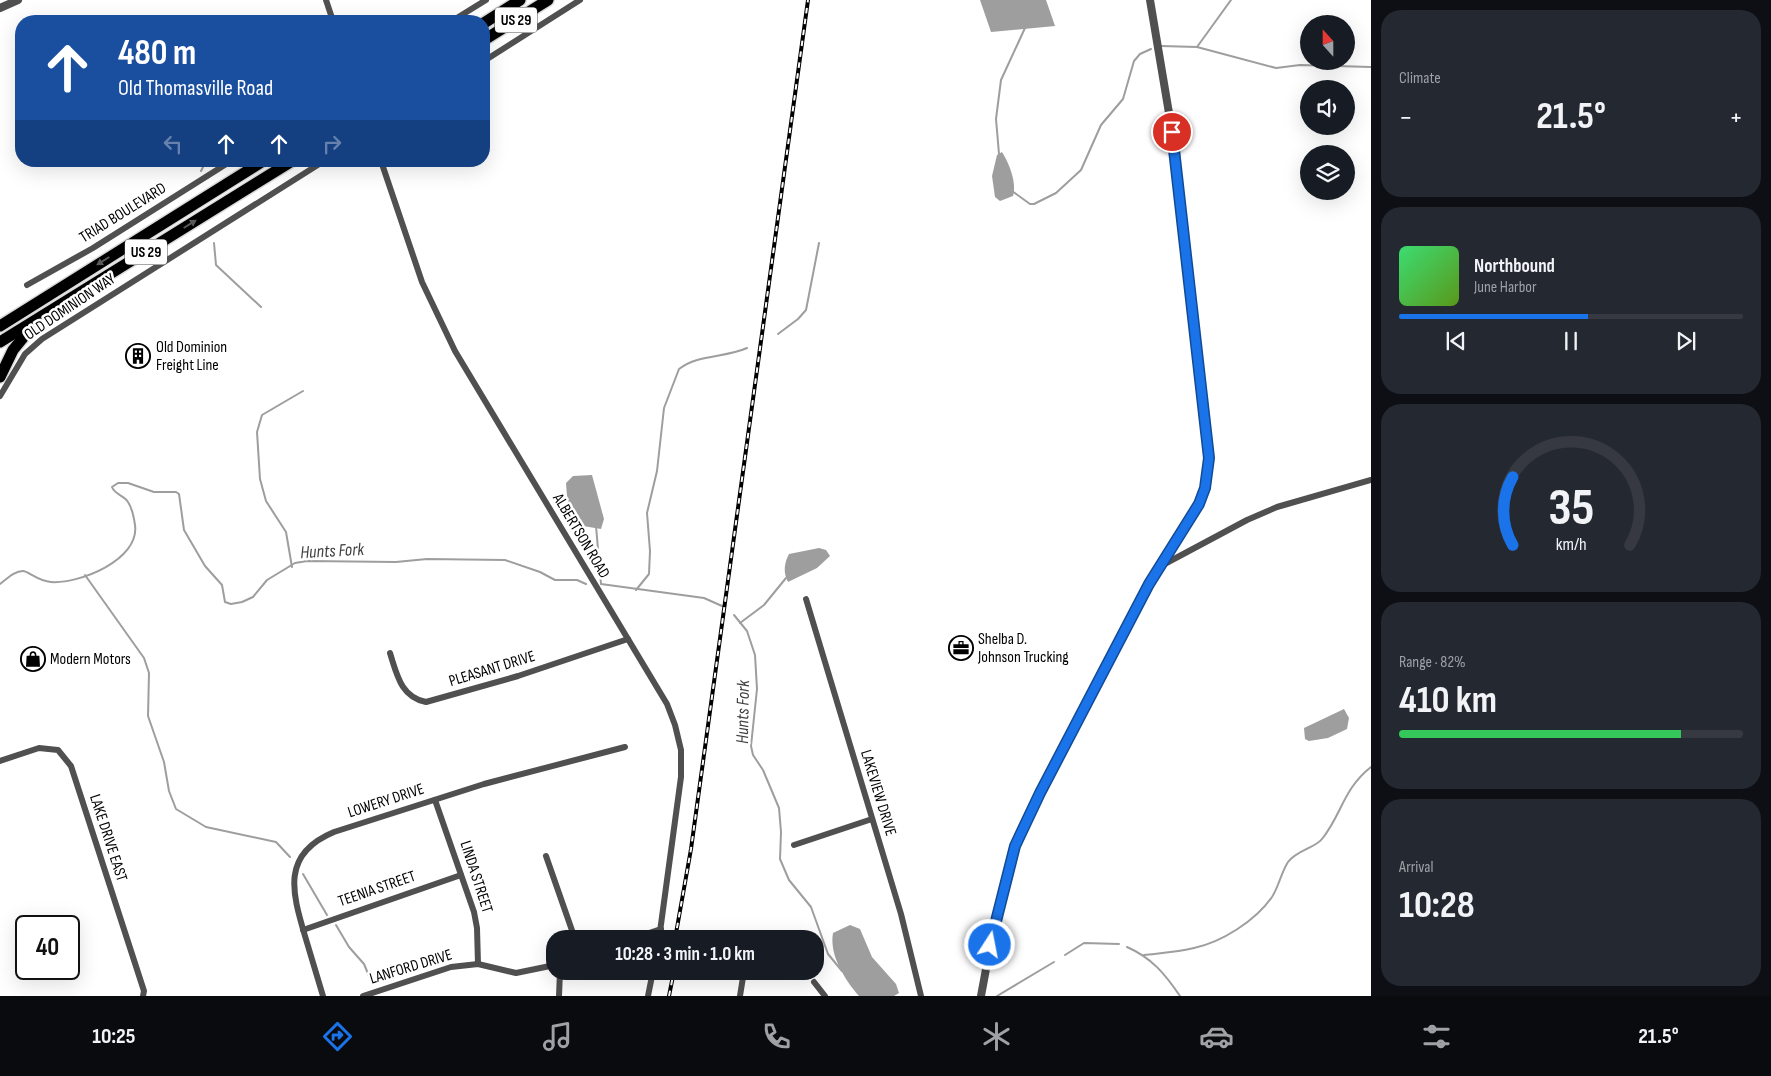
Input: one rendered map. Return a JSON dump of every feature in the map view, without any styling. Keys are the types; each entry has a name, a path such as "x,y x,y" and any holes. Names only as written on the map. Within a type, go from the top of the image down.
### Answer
{"highway":[{"name":"US 29","path":"490,19 520,0"},
{"name":"US 29","path":"490,36 548,0"},
{"name":"US 29","path":"0,324 253,167"},
{"name":"US 29","path":"0,342 282,167"},
{"path":"0,377 13,350 32,328 88,288"}],"street":[{"path":"0,8 18,0"},
{"path":"326,0 331,15"},
{"path":"462,15 486,0"},
{"path":"490,57 580,0"},
{"path":"981,996 994,926 1015,846 1052,769 1158,568 1199,504 1205,488 1209,458 1172,132 1150,0"},
{"name":"TRIAD BOULEVARD","path":"27,285 92,248 221,167"},
{"name":"OLD DOMINION WAY","path":"0,396 25,354 42,339 314,167"},
{"name":"ALBERTSON ROAD","path":"383,167 422,282 442,327 480,396 667,704 675,725 681,750 682,777 661,929"},
{"path":"1158,568 1252,518 1307,497 1371,480"},
{"name":"LAKEVIEW DRIVE","path":"806,599 901,914 920,996"},
{"name":"PLEASANT DRIVE","path":"390,653 405,690 416,699 426,702 518,676 628,639"},
{"name":"LOWERY DRIVE","path":"323,996 293,894 293,879 299,863 313,844 334,832 434,800 534,770 625,747"},
{"name":"LAKE DRIVE EAST","path":"0,761 39,748 58,750 71,766 144,993"},
{"name":"LINDA STREET","path":"434,800 461,875 477,928 478,964"},
{"path":"794,845 872,819"},
{"path":"546,856 572,930"},
{"name":"TEENIA STREET","path":"303,930 461,875"},
{"name":"LANFORD DRIVE","path":"363,996 450,967 478,964 516,973 546,967"},
{"path":"559,996 560,980"},
{"path":"648,996 651,980"},
{"path":"740,996 743,980"},
{"path":"814,982 825,996"},
{"path":"144,993 150,996"}],"shaded area":[{"path":"980,0 1046,0 1055,26 991,32"},
{"path":"1002,152 1012,173 1014,191 1013,196 1000,201 995,197 992,176 997,155"},
{"path":"592,475 604,519 601,529 577,525 570,510 568,499 566,483 573,476"},
{"path":"819,548 826,550 830,556 817,568 788,582 785,568 789,554"},
{"path":"1344,709 1349,718 1347,729 1328,738 1309,741 1305,739 1304,728"},
{"path":"850,925 860,929 872,957 896,984 899,993 894,996 859,996 848,982 839,967 832,941 833,933"}],"waterway":[{"path":"1197,47 1231,0"},
{"path":"999,154 996,119 1001,80 1025,28"},
{"path":"1161,46 1197,47 1276,68 1300,65 1371,67"},
{"path":"1012,191 1030,204 1034,204 1056,193 1081,170 1101,125 1123,99 1134,61 1140,54 1151,49"},
{"path":"201,171 203,167"},
{"path":"214,243 216,265 261,307"},
{"path":"778,334 798,319 806,310 819,243"},
{"path":"636,590 649,574 650,551 647,513 657,471 664,408 679,369 686,364 703,358 747,348"},
{"path":"292,567 286,532 266,501 260,479 257,432 262,415 303,391"},
{"name":"Hunts Fork","path":"0,584 20,571 42,580 63,582 91,574 118,559 128,549 134,538 135,525 128,502 115,492 112,487 118,483 128,483 154,492 176,492 179,494 184,530 205,566 222,585 225,602 231,604 253,597 267,580 295,563 307,561 505,560 540,572 555,580 577,580 586,584"},
{"name":"Hunts Fork","path":"596,526 601,584 704,598 722,606"},
{"path":"85,575 144,658 149,673 148,716 164,762 169,791 176,809 206,827 276,842 290,857"},
{"path":"740,623 764,605 786,578"},
{"name":"Hunts Fork","path":"734,615 747,631 755,655 757,689 751,746 753,755 763,770 779,808 781,832 780,859 789,880 811,907 828,954 842,971"},
{"path":"1144,955 1205,945 1227,936 1257,914 1272,897 1288,862 1322,839 1329,830 1354,784 1371,767"},
{"path":"303,874 327,915"},
{"path":"336,925 349,947 364,964 369,976 377,982"},
{"name":"Hunts Fork","path":"1065,955 1084,943 1119,944"},
{"name":"Hunts Fork","path":"1127,947 1144,956 1157,967 1180,996"},
{"name":"Hunts Fork","path":"997,996 1054,962"}],"railway":[{"path":"677,930 691,849 808,0"},
{"path":"669,996 672,980"}],"place":[{"name":"Old Dominion Freight Line","path":"138,356"},
{"name":"Shelba D. Johnson Trucking","path":"961,648"},
{"name":"Modern Motors","path":"33,659"}],"route":[{"path":"990,945 1015,846 1072,730 1149,584 1199,504 1209,472 1209,458 1172,132"}]}
